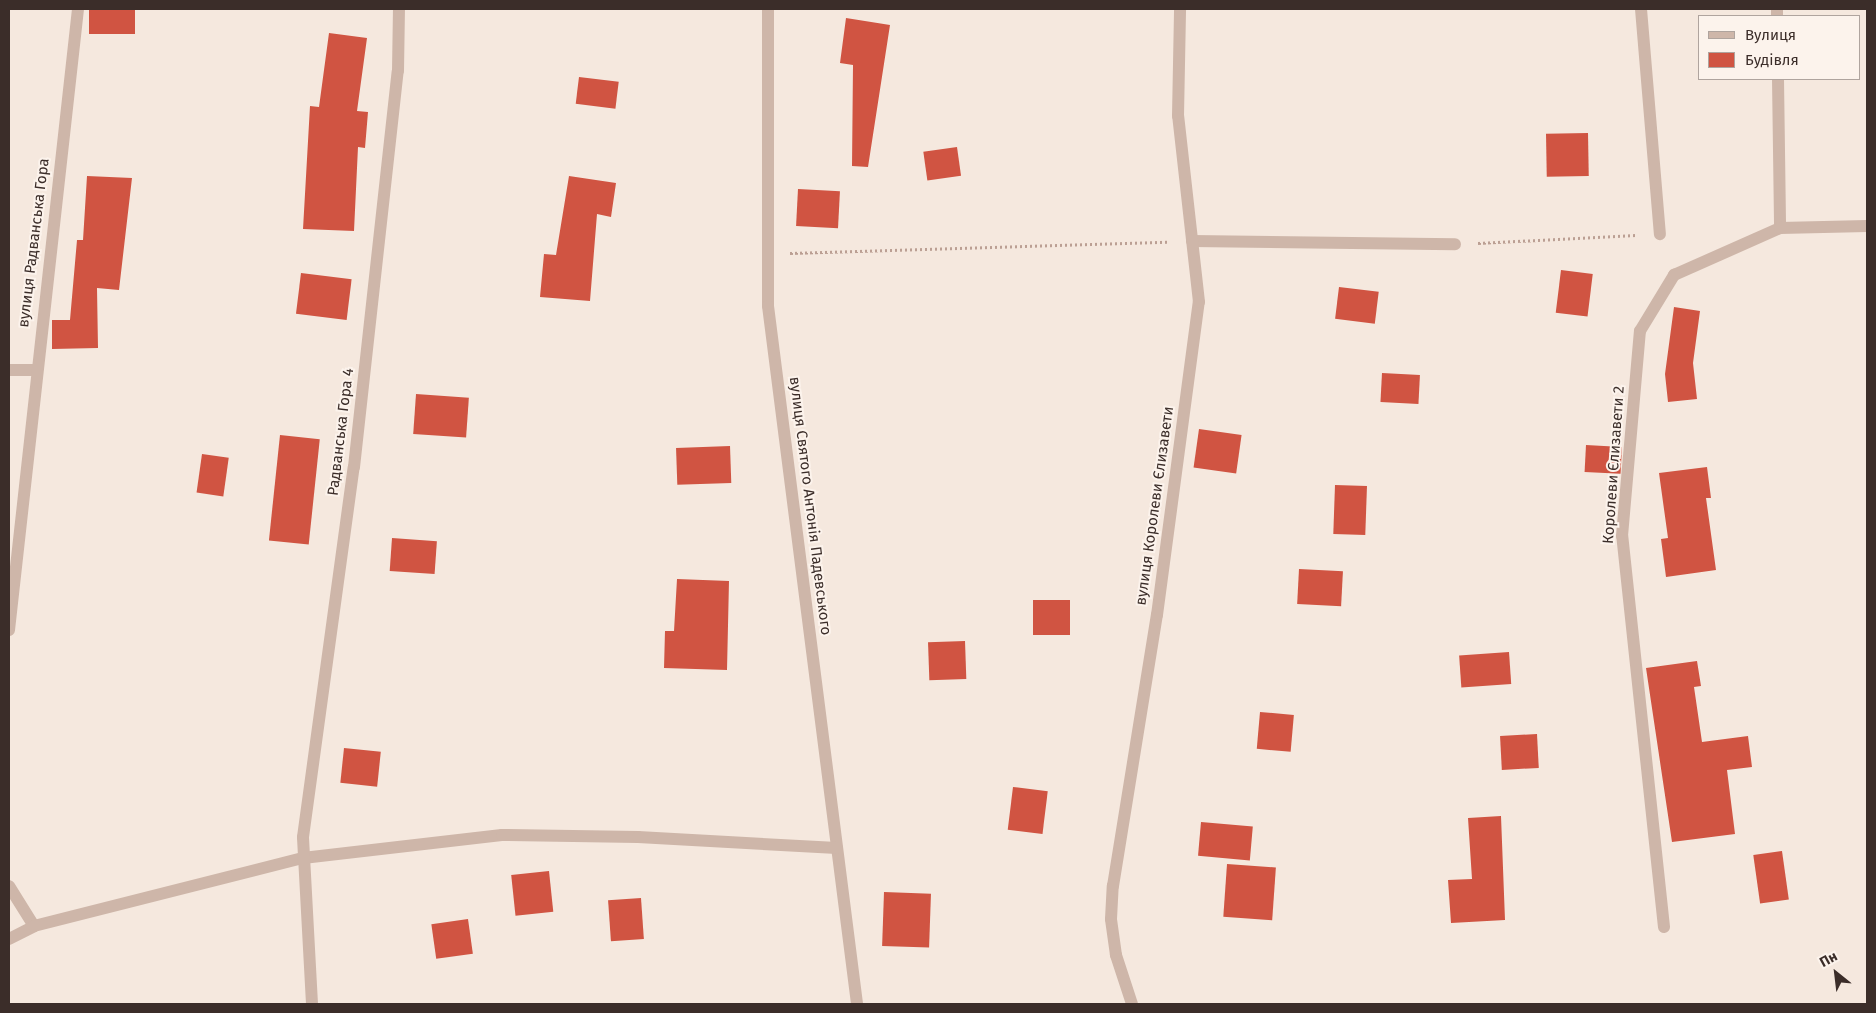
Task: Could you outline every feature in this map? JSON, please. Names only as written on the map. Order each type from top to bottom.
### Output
[{"type":"street","name":"вулиця Радванська Гора","points":[[9,630],[35,370],[78,9]]},
{"type":"street","name":"Радванська Гора 4","points":[[312,1004],[303,858],[354,467],[398,71],[399,9]]},
{"type":"street","name":"вулиця Святого Антонія Падевського","points":[[768,9],[768,306],[857,1004]]},
{"type":"street","name":"вулиця Королеви Єлизавети","points":[[1132,1004],[1116,955],[1113,886],[1156,615],[1199,302],[1178,116],[1180,9]]},
{"type":"street","points":[[1641,9],[1660,234]]},
{"type":"street","points":[[1778,80],[1780,228]]},
{"type":"street","name":"Королеви Єлизавети 2","points":[[1664,927],[1622,536],[1640,331],[1674,275],[1780,228],[1867,226]]},
{"type":"street","points":[[1192,241],[1455,244]]},
{"type":"street","points":[[9,370],[35,370]]},
{"type":"street","points":[[9,939],[34,926],[303,858],[502,835],[638,837],[837,848]]},
{"type":"street","points":[[9,886],[34,926]]},
{"type":"path","points":[[1455,244],[1660,234]]},
{"type":"path","points":[[767,254],[1192,241]]},
{"type":"building","points":[[89,9],[135,9],[135,34],[89,34]]},
{"type":"building","points":[[846,18],[890,25],[868,167],[852,166],[853,65],[840,63]]},
{"type":"building","points":[[329,33],[367,38],[357,111],[368,112],[365,148],[358,147],[354,231],[303,229],[310,106],[319,107]]},
{"type":"building","points":[[579,77],[619,82],[615,109],[576,104]]},
{"type":"building","points":[[1588,133],[1589,176],[1547,177],[1546,134]]},
{"type":"building","points":[[957,147],[961,176],[927,180],[923,152]]},
{"type":"building","points":[[87,176],[132,178],[119,290],[97,288],[98,348],[52,349],[52,320],[70,320],[77,240],[83,240]]},
{"type":"building","points":[[569,176],[616,183],[611,217],[597,214],[590,301],[540,297],[544,254],[556,255]]},
{"type":"building","points":[[798,189],[840,191],[838,228],[796,226]]},
{"type":"building","points":[[1561,270],[1593,274],[1588,317],[1556,313]]},
{"type":"building","points":[[301,273],[352,279],[347,320],[296,314]]},
{"type":"building","points":[[1339,287],[1379,292],[1375,324],[1335,319]]},
{"type":"building","points":[[1674,307],[1700,311],[1693,363],[1697,399],[1668,402],[1665,374]]},
{"type":"building","points":[[1382,373],[1420,375],[1418,404],[1380,402]]},
{"type":"building","points":[[416,394],[469,398],[466,438],[413,434]]},
{"type":"building","points":[[1199,429],[1242,435],[1236,474],[1194,468]]},
{"type":"building","points":[[280,435],[320,439],[309,545],[269,540]]},
{"type":"building","points":[[1586,445],[1622,447],[1621,474],[1585,472]]},
{"type":"building","points":[[730,446],[731,483],[677,485],[676,448]]},
{"type":"building","points":[[202,454],[229,458],[223,496],[197,493]]},
{"type":"building","points":[[1707,467],[1711,498],[1706,498],[1716,570],[1666,577],[1661,539],[1668,538],[1659,473]]},
{"type":"building","points":[[1335,485],[1367,486],[1365,535],[1333,534]]},
{"type":"building","points":[[392,538],[437,541],[435,574],[390,571]]},
{"type":"building","points":[[1299,569],[1343,571],[1341,606],[1297,604]]},
{"type":"building","points":[[677,579],[729,581],[727,670],[664,668],[665,631],[674,631]]},
{"type":"building","points":[[1033,600],[1070,600],[1070,635],[1033,635]]},
{"type":"building","points":[[965,641],[966,679],[929,680],[928,642]]},
{"type":"building","points":[[1509,652],[1511,684],[1461,687],[1459,655]]},
{"type":"building","points":[[1697,661],[1701,686],[1694,687],[1702,742],[1748,736],[1752,767],[1727,770],[1735,834],[1672,842],[1646,668]]},
{"type":"building","points":[[1260,712],[1294,715],[1291,752],[1257,749]]},
{"type":"building","points":[[1537,734],[1539,768],[1502,770],[1500,736]]},
{"type":"building","points":[[344,748],[381,752],[377,787],[340,783]]},
{"type":"building","points":[[1013,787],[1048,791],[1042,834],[1008,830]]},
{"type":"building","points":[[1501,816],[1505,920],[1451,923],[1448,880],[1472,879],[1468,818]]},
{"type":"building","points":[[1201,822],[1253,827],[1250,860],[1198,856]]},
{"type":"building","points":[[1782,851],[1789,900],[1760,904],[1753,855]]},
{"type":"building","points":[[1227,864],[1276,867],[1272,920],[1223,917]]},
{"type":"building","points":[[549,871],[553,912],[515,916],[511,875]]},
{"type":"building","points":[[884,892],[931,894],[929,948],[882,946]]},
{"type":"building","points":[[641,898],[644,939],[611,941],[608,900]]},
{"type":"building","points":[[468,919],[473,954],[436,959],[431,924]]}]
